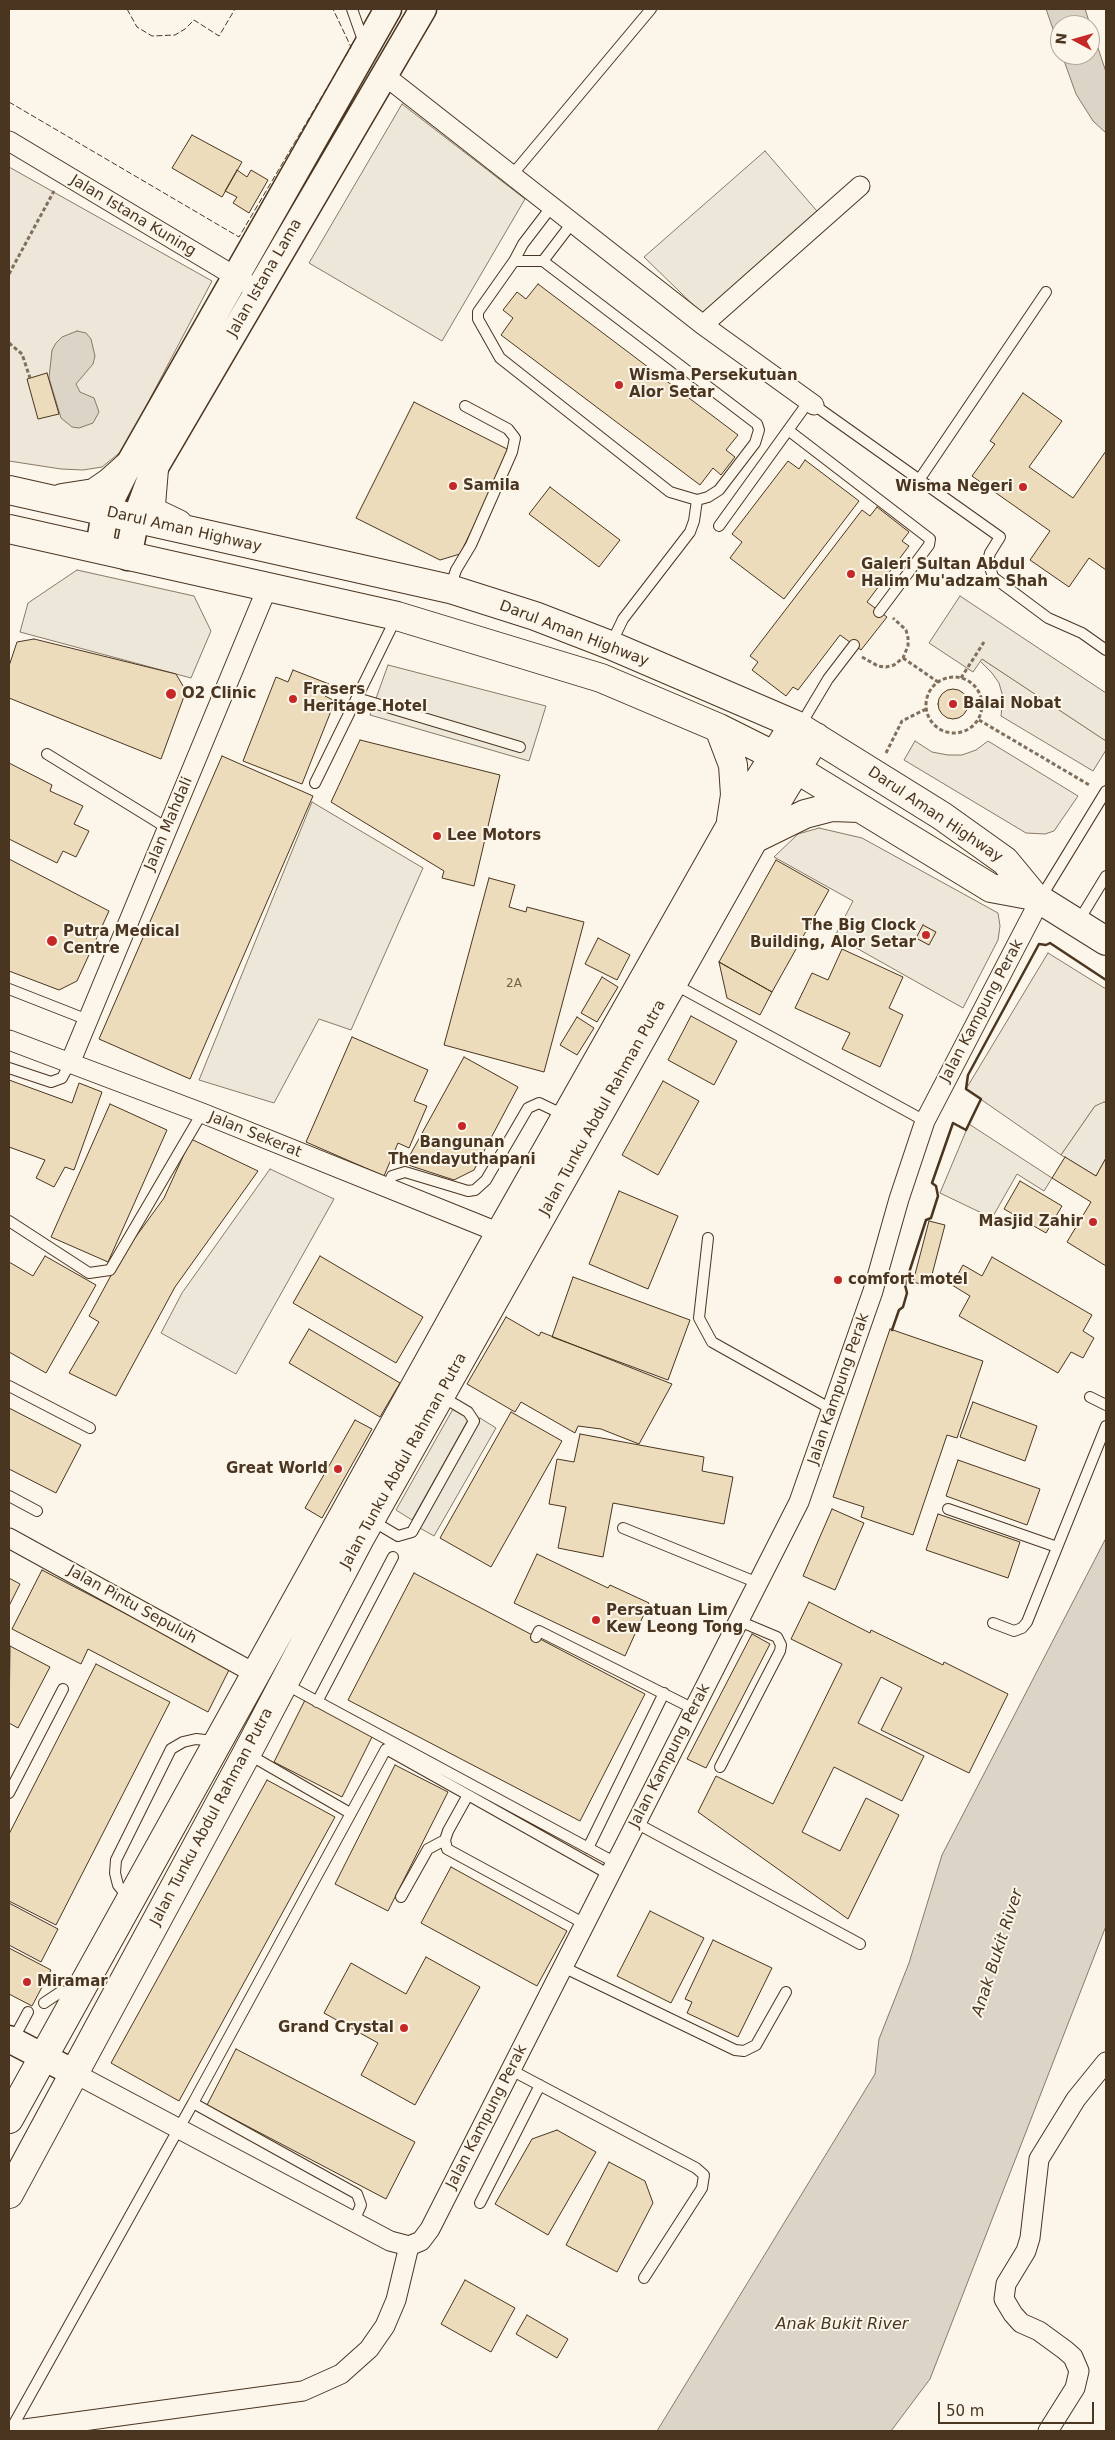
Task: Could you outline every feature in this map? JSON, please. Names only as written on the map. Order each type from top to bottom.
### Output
[{"type":"main road","points":[[48,499],[78,497],[94,493],[141,467],[155,513],[168,520],[221,538]]},
{"type":"main road","name":"Darul Aman Highway","points":[[9,490],[450,589],[535,616],[610,645],[803,729],[942,816],[997,855],[1005,861],[1037,898]]},
{"type":"main road","name":"Darul Aman Highway","points":[[9,529],[396,616],[601,678],[719,728],[786,762],[991,888],[1037,898]]},
{"type":"main road","points":[[719,728],[733,765],[735,794],[731,826]]},
{"type":"main road","name":"Jalan Tunku Abdul Rahman Putra","points":[[9,2194],[247,1753],[370,1520],[754,839],[786,762],[803,729]]},
{"type":"main road","name":"Jalan Tunku Abdul Rahman Putra","points":[[9,2119],[254,1673],[500,1232],[731,826],[786,762]]},
{"type":"main road","points":[[754,839],[805,814],[832,808],[859,808]]},
{"type":"main road","points":[[1037,898],[1106,941]]},
{"type":"street","name":"Jalan Istana Lama","points":[[128,557],[136,518],[141,467],[234,276],[388,9]]},
{"type":"street","name":"Jalan Istana Lama","points":[[99,548],[105,512],[141,467],[258,290],[423,9]]},
{"type":"street","points":[[366,48],[384,75],[702,325],[812,403]]},
{"type":"street","name":"Jalan Istana Kuning","points":[[9,141],[258,290]]},
{"type":"street","points":[[702,325],[860,186]]},
{"type":"street","name":"Jalan Mahdali","points":[[70,1063],[268,586]]},
{"type":"street","name":"Jalan Kampung Perak","points":[[409,2246],[421,2241],[430,2230],[799,1502],[872,1291],[925,1120],[1037,898]]},
{"type":"street","name":"Jalan Sekerat","points":[[9,1040],[202,1113],[500,1232]]},
{"type":"street","name":"Jalan Pintu Sepuluh","points":[[9,1538],[254,1673]]},
{"type":"street","points":[[10,2431],[303,2391],[341,2374],[369,2349],[385,2326],[396,2300],[409,2246],[390,2241],[11,2040]]},
{"type":"street","points":[[1048,2431],[1075,2388],[1079,2371],[1073,2358],[1065,2350],[1039,2331],[1021,2323],[1004,2299],[1006,2284],[1026,2251],[1030,2238],[1039,2159],[1076,2099],[1106,2062]]},
{"type":"lane","points":[[352,9],[366,48]]},
{"type":"lane","points":[[512,175],[651,9]]},
{"type":"lane","points":[[514,262],[543,261],[757,424],[759,430],[755,443],[719,490],[708,497],[697,500],[670,492],[496,353],[478,319],[478,312],[514,262],[523,244],[552,206]]},
{"type":"lane","points":[[543,261],[572,223]]},
{"type":"lane","points":[[919,480],[1046,292]]},
{"type":"lane","points":[[719,526],[788,430],[812,403],[1000,537],[990,553],[988,561],[992,577],[1048,618],[1082,633],[1106,650]]},
{"type":"lane","points":[[450,589],[456,570],[470,545],[512,452],[514,438],[508,429],[465,406]]},
{"type":"lane","points":[[788,430],[930,539],[929,545],[881,610]]},
{"type":"lane","points":[[610,645],[624,619],[690,532],[694,521],[697,500]]},
{"type":"lane","points":[[316,783],[396,616]]},
{"type":"lane","points":[[803,729],[822,689],[853,647]]},
{"type":"lane","points":[[357,698],[520,746]]},
{"type":"lane","points":[[46,754],[167,828]]},
{"type":"lane","points":[[1037,898],[1106,793]]},
{"type":"lane","points":[[1077,924],[1106,876]]},
{"type":"lane","points":[[673,984],[925,1120]]},
{"type":"lane","points":[[9,989],[88,1020]]},
{"type":"lane","points":[[9,1068],[51,1082],[62,1078],[70,1063]]},
{"type":"lane","points":[[387,1188],[392,1176],[405,1172],[468,1191],[475,1190],[486,1180],[528,1108],[540,1103],[566,1116]]},
{"type":"lane","points":[[9,1221],[89,1273],[110,1270],[202,1113]]},
{"type":"lane","points":[[708,1238],[699,1318],[712,1342],[832,1410]]},
{"type":"lane","points":[[9,1386],[90,1428]]},
{"type":"lane","points":[[370,1520],[398,1536],[406,1535],[412,1532],[426,1508],[474,1421],[468,1412],[440,1396]]},
{"type":"lane","points":[[1090,1397],[1106,1406]]},
{"type":"lane","points":[[993,1623],[1008,1630],[1022,1628],[1027,1622],[1106,1426]]},
{"type":"lane","points":[[9,1496],[37,1511]]},
{"type":"lane","points":[[948,1508],[1057,1547]]},
{"type":"lane","points":[[623,1528],[758,1583]]},
{"type":"lane","points":[[317,1702],[393,1557]]},
{"type":"lane","points":[[720,1767],[781,1645],[777,1637],[739,1621]]},
{"type":"lane","points":[[538,1634],[694,1709]]},
{"type":"lane","points":[[284,1683],[588,1848],[613,1869]]},
{"type":"lane","points":[[9,1793],[63,1689]]},
{"type":"lane","points":[[588,1848],[664,1693]]},
{"type":"lane","points":[[132,1896],[118,1885],[115,1873],[116,1860],[171,1749],[183,1742],[196,1740],[205,1740],[215,1746]]},
{"type":"lane","points":[[10,2431],[179,2129],[386,1749],[468,1795],[613,1869]]},
{"type":"lane","points":[[247,1753],[350,1814]]},
{"type":"lane","points":[[401,1897],[428,1849],[445,1840],[468,1795]]},
{"type":"lane","points":[[636,1823],[860,1944]]},
{"type":"lane","points":[[445,1840],[448,1849],[585,1924]]},
{"type":"lane","points":[[563,1967],[735,2050],[744,2051],[756,2045],[786,1992]]},
{"type":"lane","points":[[44,2003],[62,1991],[77,1997]]},
{"type":"lane","points":[[11,2040],[28,2012]]},
{"type":"lane","points":[[511,2070],[696,2168],[704,2175],[702,2188],[644,2278]]},
{"type":"lane","points":[[480,2203],[540,2086]]},
{"type":"lane","points":[[193,2103],[357,2194],[361,2205],[354,2222]]},
{"type":"path","points":[[9,274],[63,174]]},
{"type":"path","points":[[9,343],[22,354],[30,378]]},
{"type":"path","points":[[853,647],[878,666],[894,665],[903,658],[908,646],[906,630],[881,610]]},
{"type":"path","points":[[961,678],[984,642]]},
{"type":"path","points":[[903,658],[938,682]]},
{"type":"path","points":[[945,678],[961,678],[970,681],[981,694],[982,712],[979,720],[966,731],[949,733],[934,724],[926,709],[929,694],[938,682],[945,678]]},
{"type":"path","points":[[886,753],[902,721],[926,709]]},
{"type":"path","points":[[979,720],[1106,793]]},
{"type":"shaded area","points":[[402,104],[525,199],[442,341],[309,263]]},
{"type":"shaded area","points":[[765,151],[829,225],[715,326],[644,257]]},
{"type":"shaded area","points":[[9,167],[212,281],[123,450],[102,467],[83,470],[61,469],[9,461]]},
{"type":"shaded area","points":[[77,570],[194,596],[211,631],[191,678],[20,632],[28,603]]},
{"type":"shaded area","points":[[960,596],[1106,693],[1106,741],[982,659],[973,672],[929,643]]},
{"type":"shaded area","points":[[982,659],[1106,741],[1106,750],[1093,771],[1001,716],[1003,697],[999,683],[980,661]]},
{"type":"shaded area","points":[[388,665],[546,706],[529,761],[370,715]]},
{"type":"shaded area","points":[[915,741],[932,752],[962,755],[976,750],[988,741],[1078,796],[1054,831],[1045,834],[1026,833],[904,760]]},
{"type":"shaded area","points":[[312,802],[423,868],[351,1030],[319,1019],[274,1103],[199,1080]]},
{"type":"shaded area","points":[[819,828],[862,838],[998,913],[1000,926],[998,940],[963,1008],[835,936],[853,901],[774,857],[798,834]]},
{"type":"shaded area","points":[[1048,953],[1106,989],[1106,1103],[1095,1106],[1061,1155],[966,1089]]},
{"type":"shaded area","points":[[1106,1103],[1106,1158],[1096,1176],[1061,1155],[1095,1106]]},
{"type":"shaded area","points":[[969,1124],[1052,1178],[1044,1191],[1017,1174],[992,1218],[940,1193]]},
{"type":"shaded area","points":[[270,1169],[334,1199],[236,1374],[161,1333],[182,1293]]},
{"type":"shaded area","points":[[453,1409],[469,1418],[412,1520],[396,1510]]},
{"type":"shaded area","points":[[480,1418],[496,1428],[434,1536],[418,1527]]},
{"type":"water","points":[[1046,9],[1085,9],[1087,15],[1050,15],[1050,20]]},
{"type":"water","points":[[1100,54],[1106,72],[1106,133],[1093,121],[1076,94],[1066,65],[1100,65]]},
{"type":"water","points":[[77,331],[86,333],[91,339],[95,356],[93,364],[76,384],[80,392],[94,398],[99,412],[93,423],[79,428],[72,427],[61,418],[49,378],[52,350],[56,343],[62,337]]},
{"type":"water","name":"Anak Bukit River","points":[[1106,1538],[1106,1926],[930,2379],[891,2431],[657,2431],[875,2074],[879,2039],[909,1963],[942,1855]]},
{"type":"building","points":[[192,135],[242,162],[222,197],[172,168]]},
{"type":"building","points":[[237,170],[247,177],[251,170],[268,180],[249,213],[233,203],[237,197],[225,191]]},
{"type":"building","name":"Wisma Persekutuan Alor Setar","points":[[538,284],[738,435],[726,450],[735,457],[721,475],[713,468],[700,485],[501,335],[513,318],[503,310],[517,292],[526,299]]},
{"type":"building","points":[[47,373],[59,414],[38,419],[27,379]]},
{"type":"building","name":"Wisma Negeri","points":[[1023,393],[1062,421],[1029,467],[1073,498],[1106,451],[1106,570],[1089,558],[1069,587],[1030,560],[1050,531],[972,476],[995,444],[990,441]]},
{"type":"building","points":[[414,402],[511,451],[460,554],[440,560],[356,518]]},
{"type":"building","points":[[805,460],[859,501],[784,599],[730,558],[742,542],[732,534],[788,461],[799,469]]},
{"type":"building","points":[[550,487],[620,540],[599,567],[529,514]]},
{"type":"building","name":"Galeri Sultan Abdul Halim Mu'adzam Shah","points":[[877,507],[909,532],[902,541],[909,546],[867,602],[887,617],[861,650],[840,635],[798,690],[793,687],[786,696],[752,670],[758,662],[750,656],[862,510],[870,516]]},
{"type":"building","points":[[34,639],[176,674],[186,691],[161,759],[9,698],[9,666],[17,642]]},
{"type":"building","points":[[293,670],[329,684],[325,696],[335,701],[302,784],[243,761],[276,677],[288,682]]},
{"type":"building","name":"Balai Nobat","points":[[953,689],[959,690],[967,698],[967,710],[959,718],[953,719],[947,718],[939,710],[938,704],[939,698],[947,690]]},
{"type":"building","name":"Lee Motors","points":[[360,740],[500,775],[474,886],[442,878],[444,871],[331,802]]},
{"type":"building","points":[[222,756],[313,796],[190,1079],[99,1039]]},
{"type":"building","points":[[9,763],[52,785],[50,791],[83,806],[74,824],[89,831],[76,857],[63,851],[57,863],[9,839]]},
{"type":"building","name":"Putra Medical Centre","points":[[9,859],[109,911],[77,981],[59,990],[9,971]]},
{"type":"building","points":[[776,860],[829,890],[772,992],[719,962]]},
{"type":"building","points":[[489,878],[515,885],[509,907],[526,912],[527,907],[584,922],[544,1072],[444,1045]]},
{"type":"building","name":"The Big Clock Building, Alor Setar","points":[[923,925],[936,932],[929,945],[916,938]]},
{"type":"building","points":[[598,938],[630,955],[617,980],[585,964]]},
{"type":"building","points":[[842,949],[903,977],[889,1008],[903,1015],[880,1067],[842,1049],[850,1033],[795,1008],[812,973],[828,980]]},
{"type":"building","points":[[719,962],[772,992],[760,1015],[727,998]]},
{"type":"building","points":[[602,977],[618,987],[597,1022],[581,1013]]},
{"type":"building","points":[[691,1016],[737,1041],[714,1085],[668,1060]]},
{"type":"building","points":[[577,1017],[594,1028],[577,1055],[560,1045]]},
{"type":"building","points":[[352,1037],[428,1070],[414,1101],[427,1106],[409,1148],[398,1143],[384,1176],[306,1142]]},
{"type":"building","name":"Bangunan Thendayuthapani","points":[[464,1057],[518,1087],[474,1170],[454,1180],[405,1164]]},
{"type":"building","points":[[9,1080],[72,1103],[79,1083],[102,1092],[74,1170],[65,1167],[54,1187],[36,1178],[45,1160],[9,1147]]},
{"type":"building","points":[[663,1081],[699,1101],[658,1175],[622,1155]]},
{"type":"building","points":[[110,1104],[167,1130],[108,1262],[51,1237]]},
{"type":"building","points":[[191,1139],[258,1171],[175,1287],[116,1396],[69,1373],[99,1322],[89,1316],[121,1257],[164,1198]]},
{"type":"building","name":"Masjid Zahir","points":[[1065,1157],[1096,1176],[1106,1158],[1106,1266],[1067,1242],[1091,1202],[1052,1178]]},
{"type":"building","points":[[1020,1181],[1062,1206],[1046,1233],[1004,1209]]},
{"type":"building","points":[[619,1191],[678,1216],[648,1289],[589,1264]]},
{"type":"building","points":[[929,1221],[945,1225],[929,1286],[913,1282]]},
{"type":"building","points":[[45,1256],[96,1285],[46,1373],[9,1352],[9,1262],[33,1276]]},
{"type":"building","points":[[320,1256],[423,1317],[396,1363],[293,1303]]},
{"type":"building","points":[[992,1257],[1092,1315],[1083,1331],[1094,1338],[1083,1358],[1071,1352],[1058,1373],[959,1316],[970,1296],[952,1285],[963,1265],[982,1276]]},
{"type":"building","points":[[573,1277],[690,1320],[668,1380],[552,1337]]},
{"type":"building","points":[[506,1317],[539,1336],[541,1332],[672,1384],[639,1444],[601,1429],[578,1426],[575,1433],[521,1402],[515,1412],[467,1384]]},
{"type":"building","points":[[309,1329],[400,1383],[380,1417],[289,1363]]},
{"type":"building","points":[[890,1329],[983,1361],[957,1438],[947,1435],[913,1535],[861,1517],[864,1507],[833,1497]]},
{"type":"building","points":[[973,1402],[1037,1426],[1025,1461],[960,1437]]},
{"type":"building","points":[[9,1408],[81,1445],[56,1493],[9,1469]]},
{"type":"building","points":[[511,1412],[562,1441],[491,1567],[440,1538]]},
{"type":"building","name":"Great World","points":[[355,1420],[372,1429],[322,1518],[305,1508]]},
{"type":"building","points":[[580,1434],[704,1457],[702,1471],[733,1477],[724,1524],[613,1503],[603,1557],[558,1548],[566,1507],[549,1504],[557,1459],[574,1462]]},
{"type":"building","points":[[958,1460],[1040,1489],[1027,1525],[946,1496]]},
{"type":"building","points":[[832,1509],[864,1523],[835,1590],[803,1576]]},
{"type":"building","points":[[938,1514],[1020,1542],[1008,1578],[926,1550]]},
{"type":"building","name":"Persatuan Lim Kew Leong Tong","points":[[537,1554],[608,1588],[610,1585],[649,1603],[625,1656],[514,1603]]},
{"type":"building","points":[[42,1570],[230,1668],[208,1712],[88,1649],[81,1664],[12,1629]]},
{"type":"building","points":[[414,1573],[645,1694],[580,1821],[348,1700]]},
{"type":"building","points":[[9,1578],[20,1584],[9,1606]]},
{"type":"building","points":[[809,1602],[870,1633],[871,1630],[943,1665],[944,1662],[1008,1694],[969,1773],[881,1730],[902,1688],[881,1677],[858,1723],[924,1756],[902,1801],[834,1767],[802,1832],[840,1851],[866,1798],[899,1815],[848,1919],[698,1812],[716,1776],[773,1804],[842,1664],[791,1639]]},
{"type":"building","points":[[752,1634],[770,1644],[706,1768],[687,1759]]},
{"type":"building","points":[[10,1646],[50,1667],[18,1728],[9,1723]]},
{"type":"building","points":[[96,1664],[170,1702],[56,1925],[9,1901],[9,1834]]},
{"type":"building","points":[[305,1700],[373,1735],[342,1797],[274,1762]]},
{"type":"building","points":[[395,1765],[448,1792],[388,1911],[335,1884]]},
{"type":"building","points":[[267,1780],[335,1817],[179,2101],[111,2063]]},
{"type":"building","points":[[451,1867],[567,1931],[537,1986],[421,1923]]},
{"type":"building","points":[[9,1903],[58,1929],[41,1962],[9,1945]]},
{"type":"building","points":[[650,1911],[704,1938],[671,2003],[617,1976]]},
{"type":"building","points":[[713,1940],[772,1968],[738,2037],[687,2013],[692,2002],[685,1999]]},
{"type":"building","name":"Miramar","points":[[9,1948],[51,1970],[32,2006],[9,1994]]},
{"type":"building","name":"Grand Crystal","points":[[426,1957],[480,1987],[415,2105],[361,2075],[378,2043],[324,2013],[351,1963],[406,1994]]},
{"type":"building","points":[[236,2049],[415,2142],[386,2199],[207,2105]]},
{"type":"building","points":[[557,2130],[596,2152],[548,2235],[495,2204],[532,2139]]},
{"type":"building","points":[[609,2162],[645,2181],[653,2203],[617,2272],[566,2245]]},
{"type":"building","points":[[465,2280],[515,2308],[491,2352],[441,2324]]},
{"type":"building","points":[[527,2315],[568,2339],[557,2358],[516,2334]]},
{"type":"fence","points":[[127,9],[137,27],[152,36],[175,35],[194,20],[219,36],[235,9]]},
{"type":"fence","points":[[9,102],[239,237],[351,47],[333,9]]},
{"type":"wall","points":[[892,1330],[899,1310],[903,1307],[907,1293],[905,1285],[926,1220],[931,1218],[938,1196],[936,1186],[932,1183],[953,1123],[966,1130],[981,1099],[966,1089],[968,1075],[1039,944],[1046,945],[1050,943],[1106,980]]},
{"type":"place","name":"Wisma Persekutuan Alor Setar","points":[[619,385]]},
{"type":"place","name":"Samila","points":[[453,486]]},
{"type":"place","name":"Wisma Negeri","points":[[1023,487]]},
{"type":"place","name":"Galeri Sultan Abdul Halim Mu'adzam Shah","points":[[851,574]]},
{"type":"place","name":"O2 Clinic","points":[[171,694]]},
{"type":"place","name":"Frasers Heritage Hotel","points":[[293,699]]},
{"type":"place","name":"Balai Nobat","points":[[953,704]]},
{"type":"place","name":"Lee Motors","points":[[437,836]]},
{"type":"place","name":"The Big Clock Building, Alor Setar","points":[[926,935]]},
{"type":"place","name":"Putra Medical Centre","points":[[52,941]]},
{"type":"place","name":"Bangunan Thendayuthapani","points":[[462,1126]]},
{"type":"place","name":"Masjid Zahir","points":[[1093,1222]]},
{"type":"place","name":"comfort motel","points":[[838,1280]]},
{"type":"place","name":"Great World","points":[[338,1469]]},
{"type":"place","name":"Persatuan Lim Kew Leong Tong","points":[[596,1620]]},
{"type":"place","name":"Miramar","points":[[27,1982]]},
{"type":"place","name":"Grand Crystal","points":[[404,2028]]}]
